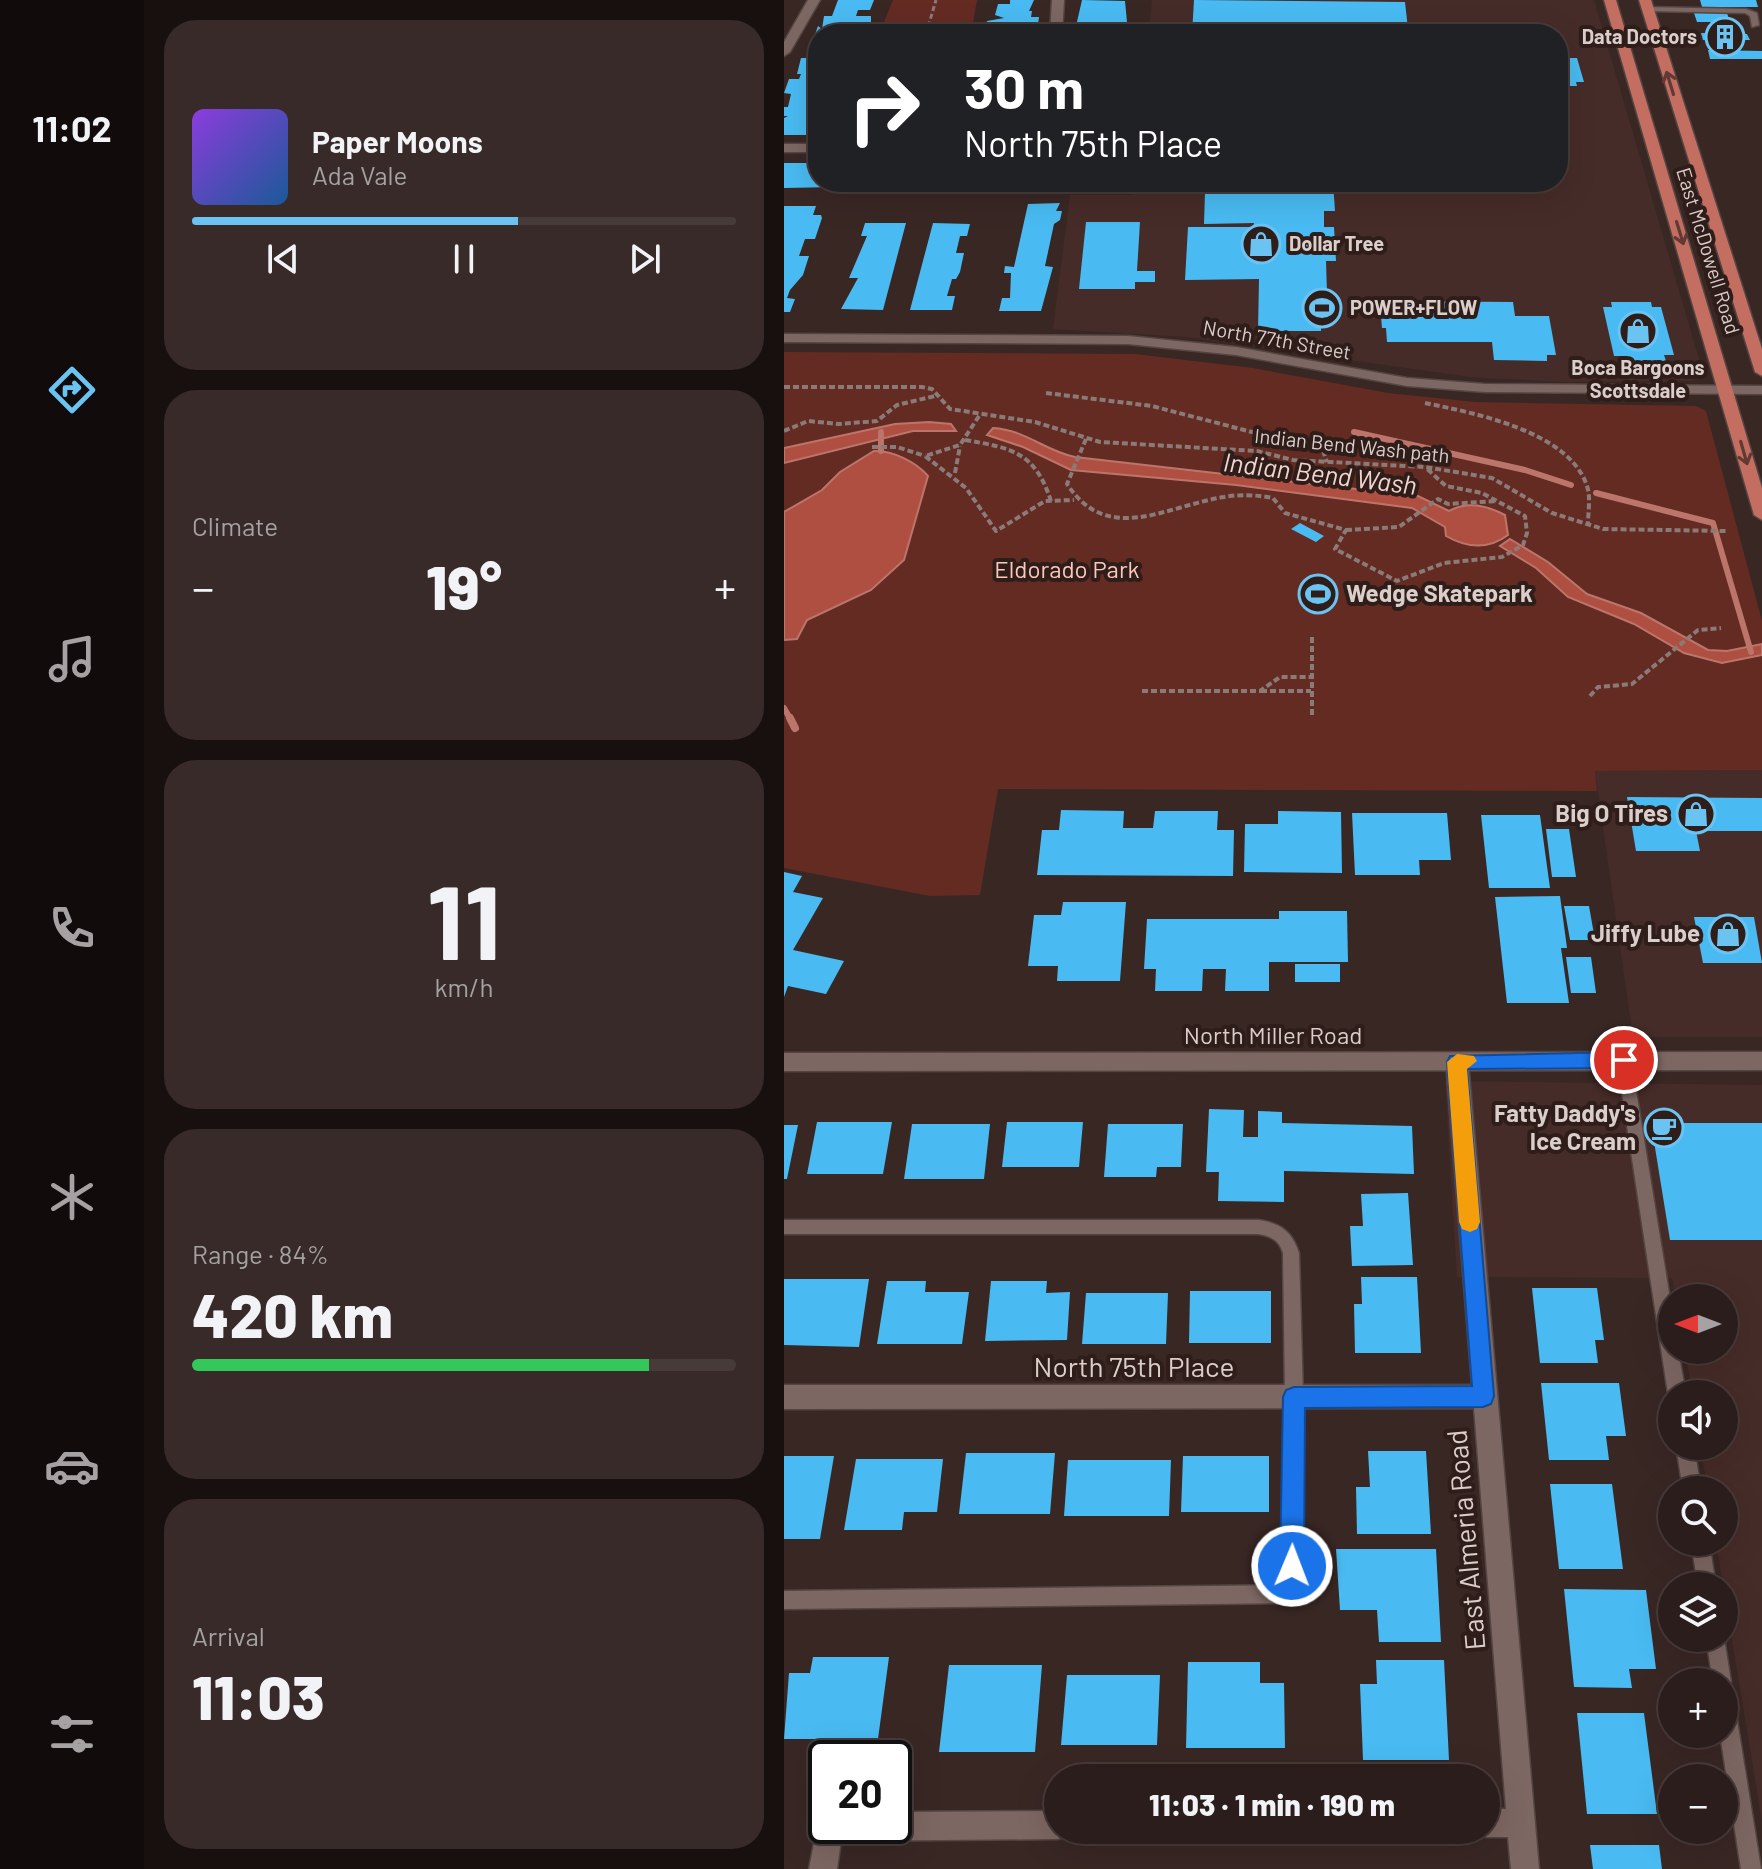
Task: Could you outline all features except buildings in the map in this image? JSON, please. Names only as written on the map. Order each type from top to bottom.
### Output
[{"type":"main road","name":"East McDowell Road","points":[[1610,0],[1762,515]]},
{"type":"main road","name":"East McDowell Road","points":[[1646,4],[1762,372]]},
{"type":"street","points":[[784,52],[814,0]]},
{"type":"street","points":[[1057,24],[1058,0]]},
{"type":"street","points":[[784,148],[808,148]]},
{"type":"street","name":"North 77th Street","points":[[784,338],[1128,340],[1236,351],[1407,382],[1524,390],[1762,390]]},
{"type":"street","name":"North Miller Road","points":[[784,1062],[1762,1061]]},
{"type":"street","name":"East Almeria Road","points":[[1457,1062],[1525,1869]]},
{"type":"street","name":"North 75th Place","points":[[784,1397],[1483,1396]]},
{"type":"street","points":[[1500,1823],[1521,1823]]},
{"type":"street","points":[[912,1826],[1044,1825]]},
{"type":"street","points":[[823,1869],[827,1844]]},
{"type":"lane","points":[[1646,4],[1746,11],[1754,15],[1755,25]]},
{"type":"lane","points":[[1624,1060],[1675,1380]]},
{"type":"lane","points":[[784,1227],[1258,1227],[1275,1230],[1286,1239],[1291,1253],[1294,1397],[1292,1594],[784,1600]]},
{"type":"lane","points":[[1732,1748],[1751,1869]]},
{"type":"path","points":[[929,24],[936,0]]},
{"type":"path","name":"Indian Bend Wash path","points":[[784,387],[922,387],[932,389],[935,396],[950,409],[978,417],[1035,422],[1086,439],[1257,451],[1293,460],[1425,467],[1492,478],[1552,513],[1603,529],[1725,531]]},
{"type":"path","points":[[1046,393],[1124,399],[1284,437],[1325,451]]},
{"type":"path","points":[[784,431],[808,421],[839,424],[877,421],[897,405],[935,396]]},
{"type":"path","points":[[1418,401],[1518,426],[1562,454],[1582,474],[1588,487],[1588,524]]},
{"type":"path","points":[[925,456],[960,445],[978,417]]},
{"type":"path","points":[[1086,439],[1067,484],[1074,500],[1095,514],[1131,518],[1158,516],[1218,498],[1262,496],[1273,498],[1285,513],[1346,530],[1399,527],[1438,499],[1448,504],[1498,501]]},
{"type":"path","points":[[965,440],[1015,451],[1033,463],[1044,476],[1051,501]]},
{"type":"path","points":[[1320,442],[1327,462]]},
{"type":"path","points":[[955,473],[960,445]]},
{"type":"path","points":[[872,447],[897,447],[925,456],[955,473],[985,508],[996,531],[1016,516],[1051,501],[1074,500]]},
{"type":"path","points":[[1346,530],[1335,549],[1397,581],[1445,563],[1486,561],[1509,555],[1526,542],[1529,529],[1525,516],[1482,493],[1446,486],[1425,467]]},
{"type":"path","points":[[1590,696],[1598,687],[1632,684],[1689,641],[1698,630],[1721,628]]},
{"type":"path","points":[[1312,637],[1312,718]]},
{"type":"path","points":[[1260,691],[1280,677],[1312,677]]},
{"type":"path","points":[[1142,691],[1312,691]]},
{"type":"shaded area","points":[[1152,0],[1594,0],[1699,359],[1698,377],[1691,381],[1562,382],[1470,377],[1187,337],[1053,329],[1070,195],[1133,195],[1133,192],[1568,192],[1568,24],[1150,24]]},
{"type":"shaded area","points":[[895,424],[951,424],[956,431],[913,431],[784,463],[784,448]]},
{"type":"shaded area","points":[[993,428],[1016,433],[1075,457],[1418,496],[1449,511],[1470,505],[1485,507],[1505,515],[1508,535],[1493,543],[1470,545],[1446,536],[1445,527],[1412,508],[1236,485],[1071,470],[1023,447],[987,435]]},
{"type":"shaded area","points":[[874,451],[903,458],[928,476],[904,560],[871,590],[807,620],[797,639],[784,640],[784,512],[822,490],[840,472]]},
{"type":"shaded area","points":[[1510,539],[1548,562],[1587,594],[1641,613],[1708,650],[1727,651],[1762,644],[1762,655],[1722,663],[1684,653],[1634,624],[1568,597],[1536,568],[1500,546]]},
{"type":"shaded area","points":[[1762,770],[1762,1037],[1633,1037],[1595,771]]},
{"type":"shaded area","points":[[1445,1081],[1762,1085],[1762,1822],[1734,1652],[1738,1652],[1738,1572],[1721,1572],[1718,1556],[1738,1556],[1738,1476],[1705,1476],[1703,1460],[1738,1460],[1738,1380],[1690,1380],[1687,1364],[1738,1364],[1738,1284],[1673,1284],[1672,1278],[1457,1277]]},
{"type":"green space","points":[[893,0],[977,0],[973,24],[883,24]]},
{"type":"green space","name":"Eldorado Park","points":[[784,352],[1135,354],[1253,368],[1388,393],[1475,402],[1696,406],[1706,411],[1762,621],[1762,770],[1595,771],[1597,791],[998,789],[980,895],[930,896],[784,868]]},
{"type":"waterway","points":[[881,432],[881,451]]},
{"type":"waterway","points":[[1354,432],[1525,470],[1571,485]]},
{"type":"waterway","points":[[1596,493],[1713,523],[1751,652]]},
{"type":"waterway","points":[[784,708],[791,720]]},
{"type":"waterway","points":[[791,720],[795,728]]},
{"type":"slow traffic","points":[[1468,1061],[1457,1062],[1470,1222]]},
{"type":"place","name":"Data Doctors","points":[[1725,37]]},
{"type":"place","name":"Dollar Tree","points":[[1261,244]]},
{"type":"place","name":"POWER+FLOW","points":[[1322,308]]},
{"type":"place","name":"Boca Bargoons Scottsdale","points":[[1638,331]]},
{"type":"place","name":"Wedge Skatepark","points":[[1318,594]]},
{"type":"place","name":"Big O Tires","points":[[1696,814]]},
{"type":"place","name":"Jiffy Lube","points":[[1728,934]]},
{"type":"place","name":"Fatty Daddy's Ice Cream","points":[[1664,1128]]},
{"type":"route","points":[[1292,1566],[1294,1397],[1483,1396],[1457,1062],[1624,1060]]},
{"type":"water label","name":"Indian Bend Wash","points":[[1320,474]]}]
